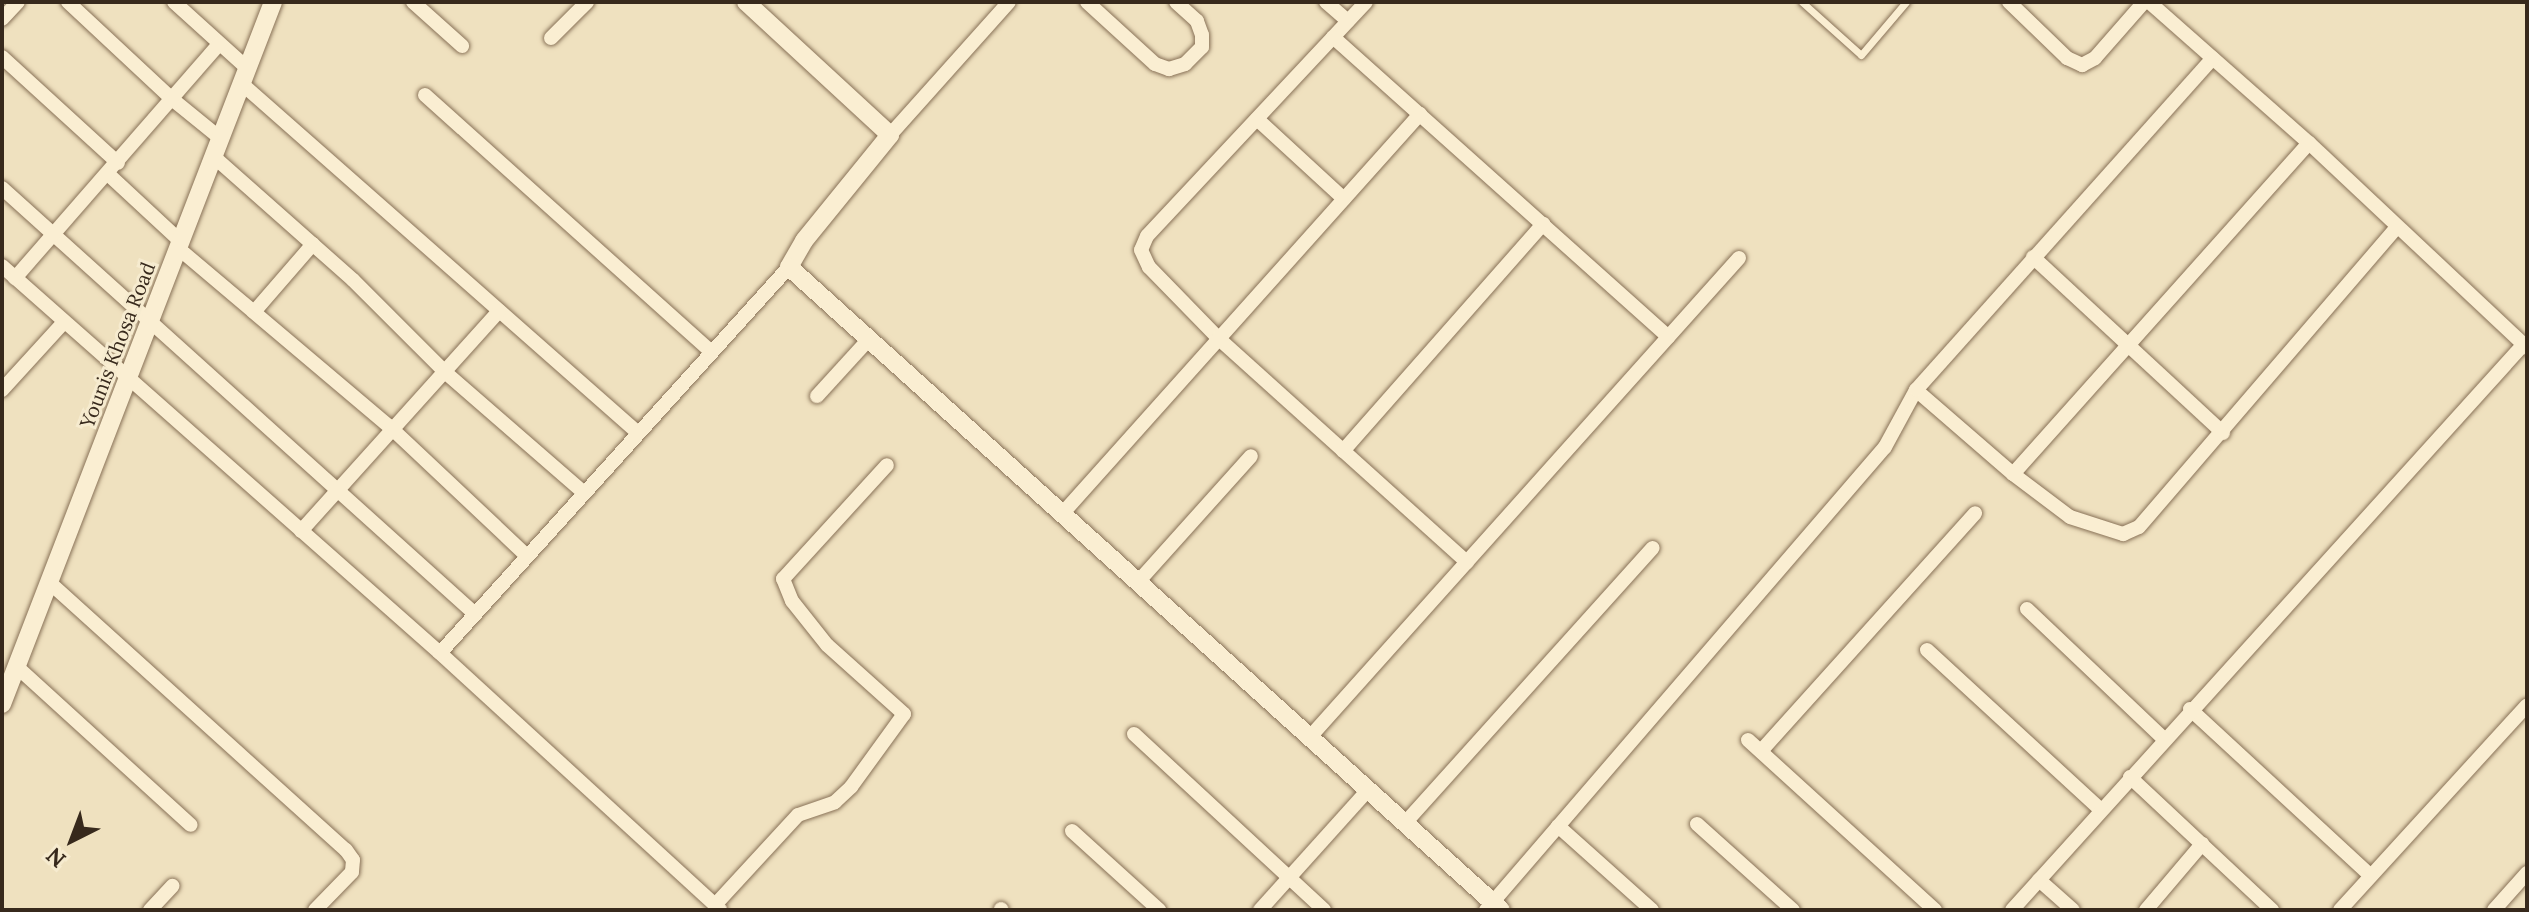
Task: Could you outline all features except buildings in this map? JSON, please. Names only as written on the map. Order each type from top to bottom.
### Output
[{"type":"street","points":[[2,19],[18,2]]},
{"type":"street","points":[[68,2],[172,99],[220,138]]},
{"type":"street","points":[[174,2],[219,44],[244,76],[499,311],[638,433]]},
{"type":"street","name":"Younis Khosa Road","points":[[2,704],[273,2]]},
{"type":"street","points":[[413,2],[462,46]]},
{"type":"street","points":[[551,38],[587,2]]},
{"type":"street","points":[[746,2],[890,135]]},
{"type":"street","points":[[440,653],[789,267],[804,241],[890,135],[1009,2]]},
{"type":"street","points":[[1087,2],[1155,64],[1169,69],[1185,64],[1202,47],[1197,21],[1176,2]]},
{"type":"street","points":[[1326,2],[1348,21]]},
{"type":"street","points":[[1366,2],[1147,236],[1141,250],[1149,267],[1218,338],[1467,562]]},
{"type":"street","points":[[2009,2],[2067,58],[2082,65],[2095,58],[2146,2],[2309,143],[2525,346],[2190,709],[2012,910]]},
{"type":"street","points":[[1333,37],[1668,337]]},
{"type":"street","points":[[15,278],[219,44]]},
{"type":"street","points":[[2,57],[113,169],[179,244],[393,430],[527,556]]},
{"type":"street","points":[[789,267],[1405,823],[1493,908],[1558,826],[1885,447],[1916,390],[2213,58]]},
{"type":"street","points":[[425,95],[711,352]]},
{"type":"street","points":[[1062,514],[1420,114]]},
{"type":"street","points":[[1257,119],[1344,199]]},
{"type":"street","points":[[2013,474],[2309,143]]},
{"type":"street","points":[[213,156],[313,244],[430,354],[445,372],[584,493]]},
{"type":"street","points":[[2,188],[475,614]]},
{"type":"street","points":[[1343,451],[1543,224]]},
{"type":"street","points":[[1916,390],[2013,474],[2070,517],[2123,534],[2139,527],[2223,433],[2397,227]]},
{"type":"street","points":[[254,312],[313,244]]},
{"type":"street","points":[[2033,257],[2223,433]]},
{"type":"street","points":[[1310,737],[1739,258]]},
{"type":"street","points":[[2,266],[440,653],[718,908],[798,815],[835,802],[851,787],[904,714],[827,645],[792,601],[783,579],[887,465]]},
{"type":"street","points":[[301,531],[499,311]]},
{"type":"street","points":[[2,390],[64,322]]},
{"type":"street","points":[[817,396],[869,339]]},
{"type":"street","points":[[1138,582],[1251,456]]},
{"type":"street","points":[[1761,751],[1975,513]]},
{"type":"street","points":[[1405,823],[1653,548]]},
{"type":"street","points":[[49,582],[346,850],[353,860],[352,872],[315,910]]},
{"type":"street","points":[[2027,609],[2164,739]]},
{"type":"street","points":[[1927,650],[2101,810]]},
{"type":"street","points":[[16,666],[191,825]]},
{"type":"street","points":[[2340,910],[2527,705]]},
{"type":"street","points":[[2190,709],[2371,876]]},
{"type":"street","points":[[1134,734],[1324,910]]},
{"type":"street","points":[[1748,740],[1935,910]]},
{"type":"street","points":[[2130,777],[2272,910]]},
{"type":"street","points":[[1260,910],[1368,790]]},
{"type":"street","points":[[1697,824],[1793,910]]},
{"type":"street","points":[[1558,826],[1652,910]]},
{"type":"street","points":[[1072,831],[1159,910]]},
{"type":"street","points":[[2146,910],[2202,844]]},
{"type":"street","points":[[2494,910],[2527,873]]},
{"type":"street","points":[[2039,880],[2073,910]]},
{"type":"street","points":[[150,910],[172,886]]},
{"type":"lane","points":[[1802,2],[1861,55],[1906,2]]}]
